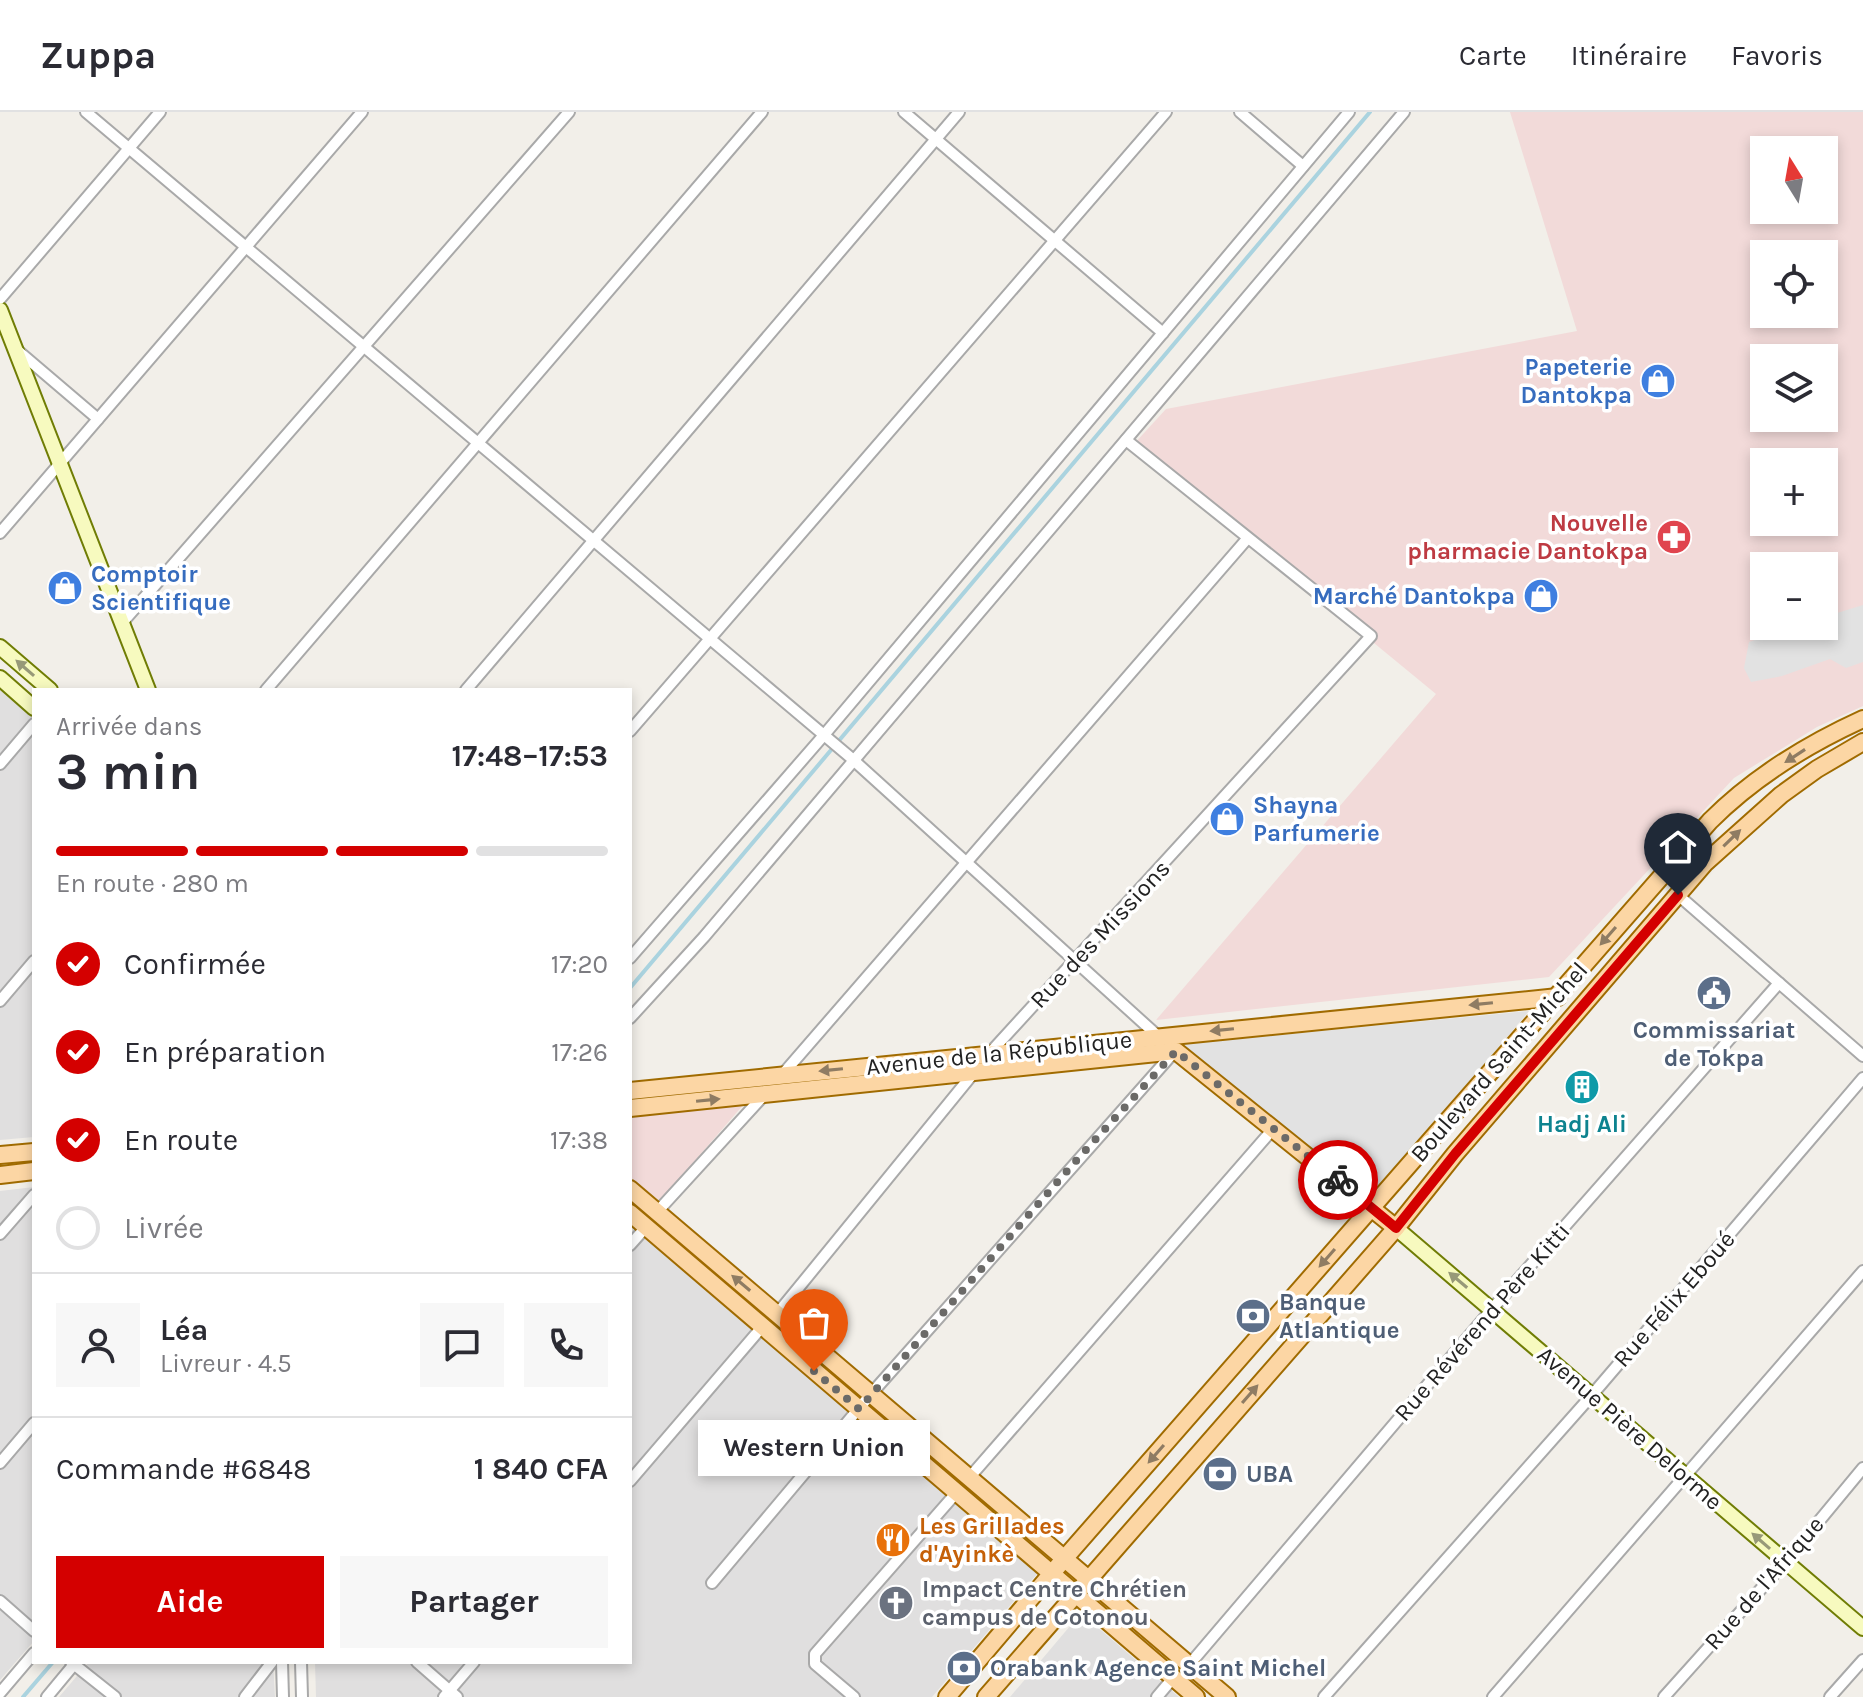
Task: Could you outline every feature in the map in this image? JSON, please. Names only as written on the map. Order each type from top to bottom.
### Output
[{"type":"main road","points":[[0,310],[146,688]]},
{"type":"main road","points":[[0,647],[48,688]]},
{"type":"main road","points":[[0,678],[32,706]]},
{"type":"main road","name":"Boulevard Saint-Michel","points":[[947,1697],[1371,1207],[1724,807],[1803,750],[1863,719]]},
{"type":"main road","name":"Boulevard Saint-Michel","points":[[986,1697],[1396,1228],[1455,1154],[1705,863],[1781,795],[1827,762],[1863,742]]},
{"type":"main road","name":"Avenue de la République","points":[[632,1091],[1558,997]]},
{"type":"main road","points":[[1176,1051],[1396,1228]]},
{"type":"main road","name":"Avenue de la République","points":[[632,1108],[1176,1051]]},
{"type":"main road","points":[[0,1155],[32,1152]]},
{"type":"main road","points":[[0,1175],[32,1171]]},
{"type":"main road","points":[[632,1191],[1227,1697]]},
{"type":"main road","points":[[632,1215],[1196,1697]]},
{"type":"main road","name":"Avenue Pière Delorme","points":[[1396,1228],[1863,1628]]},
{"type":"street","points":[[86,112],[852,758],[1176,1051],[871,1394],[712,1583]]},
{"type":"street","points":[[0,299],[160,112]]},
{"type":"street","points":[[0,533],[362,112]]},
{"type":"street","points":[[122,623],[569,112]]},
{"type":"street","points":[[268,688],[762,112]]},
{"type":"street","points":[[904,112],[1163,333]]},
{"type":"street","points":[[468,688],[959,112]]},
{"type":"street","points":[[632,729],[1166,112]]},
{"type":"street","points":[[1240,112],[1303,166]]},
{"type":"street","points":[[632,956],[826,737],[1349,112]]},
{"type":"street","points":[[632,1016],[704,937],[852,758],[1404,112]]},
{"type":"street","points":[[15,348],[98,419]]},
{"type":"street","points":[[657,1212],[782,1075],[1247,539],[1126,440]]},
{"type":"street","name":"Rue des Missions","points":[[777,1314],[990,1054],[1371,636],[1247,539]]},
{"type":"street","points":[[0,764],[32,726]]},
{"type":"street","points":[[1678,895],[1863,1056]]},
{"type":"street","points":[[0,1001],[32,963]]},
{"type":"street","name":"Rue Révérend Père Kitti","points":[[1189,1665],[1492,1309],[1779,983]]},
{"type":"street","name":"Rue Félix Eboué","points":[[1324,1697],[1592,1395],[1863,1078]]},
{"type":"street","points":[[969,1478],[1273,1129]]},
{"type":"street","points":[[0,1234],[32,1197]]},
{"type":"street","points":[[632,1243],[646,1227]]},
{"type":"street","points":[[1493,1697],[1863,1271]]},
{"type":"street","points":[[632,1479],[762,1327]]},
{"type":"street","points":[[0,1463],[32,1425]]},
{"type":"street","name":"Rue de l'Afrique","points":[[1664,1697],[1786,1561],[1863,1468]]},
{"type":"street","points":[[854,1697],[815,1664],[815,1654],[957,1492]]},
{"type":"street","points":[[0,1601],[32,1629]]},
{"type":"street","points":[[0,1693],[32,1655]]},
{"type":"street","points":[[1830,1697],[1863,1660]]},
{"type":"street","points":[[47,1697],[73,1664]]},
{"type":"street","points":[[75,1664],[115,1697]]},
{"type":"street","points":[[245,1697],[270,1664]]},
{"type":"street","points":[[282,1664],[283,1697]]},
{"type":"street","points":[[301,1664],[302,1697]]},
{"type":"street","points":[[419,1664],[450,1695],[473,1664]]},
{"type":"street","points":[[1157,1697],[1173,1678]]},
{"type":"shaded area","name":"Marché Dantokpa","points":[[1510,112],[1863,112],[1863,706],[1817,727],[1734,778],[1549,977],[1156,1020],[1436,694],[1133,445],[1166,409],[1577,331]]},
{"type":"shaded area","points":[[1863,605],[1863,662],[1846,668],[1830,659],[1782,676],[1751,682],[1744,668],[1749,642],[1838,640],[1838,613]]},
{"type":"shaded area","points":[[0,690],[32,717],[32,1137],[0,1140]]},
{"type":"shaded area","points":[[1529,1011],[1372,1199],[1176,1045]]},
{"type":"shaded area","points":[[744,1104],[660,1201],[632,1179],[632,1115]]},
{"type":"shaded area","points":[[32,1187],[32,1643],[0,1680],[0,1191]]},
{"type":"shaded area","points":[[632,1227],[1037,1574],[932,1697],[316,1697],[315,1664],[632,1664]]},
{"type":"shaded area","points":[[1081,1613],[1179,1697],[1010,1697]]},
{"type":"shaded area","points":[[87,1664],[273,1664],[275,1697],[59,1697]]},
{"type":"waterway","points":[[632,986],[1370,112]]},
{"type":"waterway","points":[[23,1697],[51,1664]]},
{"type":"way so far","points":[[814,1371],[859,1409],[1176,1051],[1338,1180]]},
{"type":"place","name":"Papeterie Dantokpa","points":[[1658,381]]},
{"type":"place","name":"Nouvelle pharmacie Dantokpa","points":[[1674,537]]},
{"type":"place","name":"Comptoir Scientifique","points":[[65,588]]},
{"type":"place","name":"Marché Dantokpa","points":[[1541,596]]},
{"type":"place","name":"Shayna Parfumerie","points":[[1227,819]]},
{"type":"place","name":"Commissariat de Tokpa","points":[[1714,993]]},
{"type":"place","name":"Hadj Ali","points":[[1582,1087]]},
{"type":"place","name":"Banque Atlantique","points":[[1253,1316]]},
{"type":"place","name":"Western Union","points":[[814,1371]]},
{"type":"place","name":"UBA","points":[[1220,1474]]},
{"type":"place","name":"Les Grillades d'Ayinkè","points":[[893,1540]]},
{"type":"place","name":"Impact Centre Chrétien campus de Cotonou","points":[[896,1603]]},
{"type":"place","name":"Orabank Agence Saint Michel","points":[[964,1668]]},
{"type":"route","points":[[1338,1180],[1396,1228],[1455,1154],[1678,895]]}]
